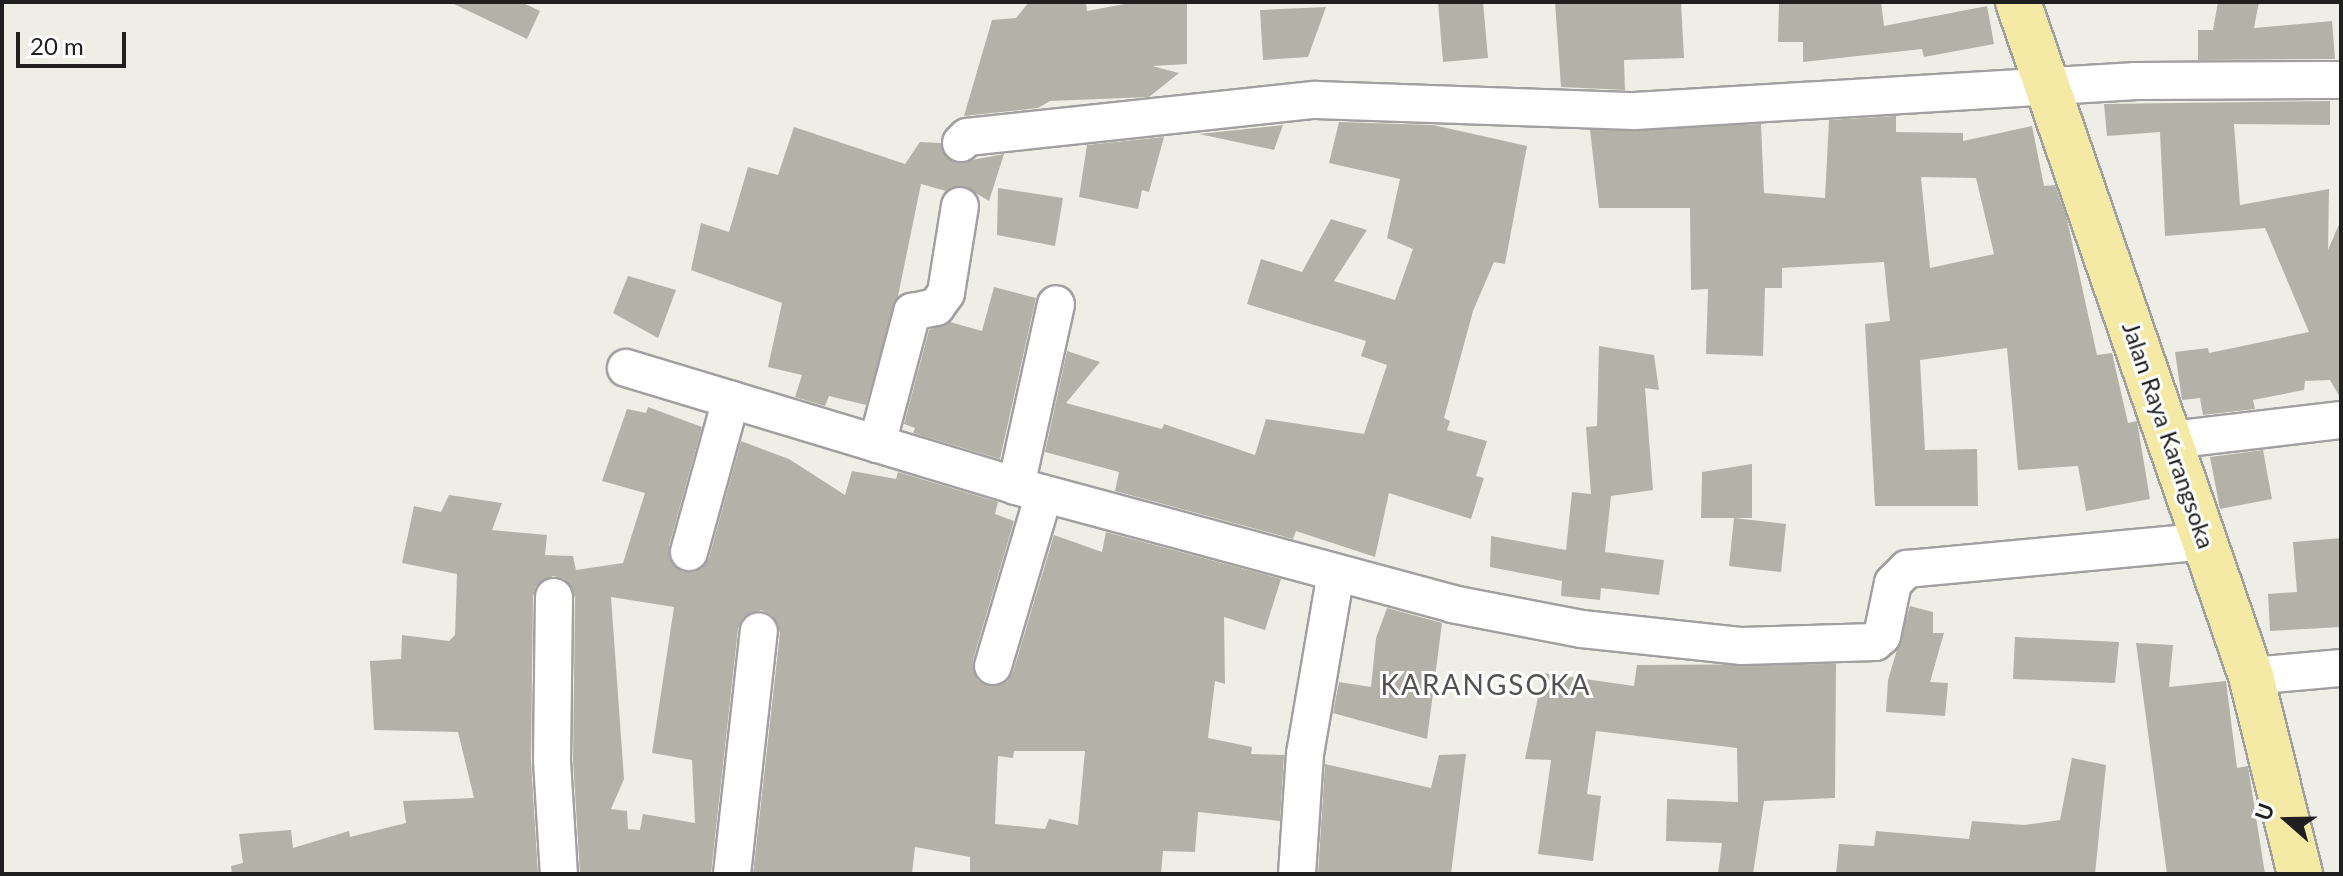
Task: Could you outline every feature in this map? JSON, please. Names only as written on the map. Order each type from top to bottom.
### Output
[{"type":"main road","name":"Jalan Raya Karangsoka","points":[[2018,2],[2251,676],[2300,874]]},
{"type":"street","points":[[961,143],[967,137],[1316,100],[1635,111],[2046,86],[2341,80]]},
{"type":"street","points":[[877,444],[912,312],[936,307],[946,293],[960,206]]},
{"type":"street","points":[[993,666],[1030,490],[1056,304]]},
{"type":"street","points":[[626,368],[1030,490],[1452,604],[1582,629],[1742,646],[1862,646],[1882,636],[1893,583],[1907,569],[2206,541]]},
{"type":"street","points":[[689,552],[731,400]]},
{"type":"street","points":[[2171,440],[2341,420]]},
{"type":"street","points":[[1297,874],[1305,754],[1336,573]]},
{"type":"street","points":[[554,597],[552,761],[559,874]]},
{"type":"street","points":[[732,874],[759,631]]},
{"type":"street","points":[[2251,676],[2341,668]]},
{"type":"building","points":[[450,2],[521,2],[540,11],[527,39]]},
{"type":"building","points":[[1029,2],[1086,2],[1087,11],[1135,2],[1187,2],[1187,64],[1152,66],[1179,73],[1149,97],[1050,101],[1038,108],[964,116],[992,20],[1016,18]]},
{"type":"building","points":[[1438,2],[1483,2],[1488,58],[1443,62]]},
{"type":"building","points":[[1555,2],[1681,2],[1684,58],[1624,60],[1625,90],[1561,87]]},
{"type":"building","points":[[1779,2],[1881,2],[1884,26],[1987,6],[1994,44],[1924,57],[1922,49],[1803,62],[1803,42],[1778,42]]},
{"type":"building","points":[[2218,2],[2259,2],[2254,28],[2332,21],[2335,59],[2198,60],[2198,30],[2213,30]]},
{"type":"building","points":[[1326,7],[1308,57],[1263,60],[1260,10]]},
{"type":"building","points":[[2330,101],[2330,125],[2234,124],[2240,205],[2329,189],[2328,250],[2341,220],[2341,399],[2330,380],[2305,381],[2304,390],[2253,400],[2255,409],[2203,415],[2200,398],[2182,400],[2175,352],[2208,348],[2209,353],[2309,332],[2265,228],[2165,236],[2160,132],[2107,136],[2104,104]]},
{"type":"building","points":[[1896,116],[1896,132],[1963,133],[1963,141],[2032,126],[2044,186],[2055,185],[2067,219],[2097,355],[2112,353],[2128,423],[2137,421],[2150,499],[2086,511],[2078,466],[2018,470],[2007,348],[1920,360],[1925,450],[1977,449],[1978,506],[1875,506],[1865,324],[1890,321],[1884,262],[1782,268],[1782,288],[1765,288],[1763,356],[1706,354],[1708,289],[1691,290],[1690,208],[1599,208],[1590,130],[1761,124],[1764,193],[1825,198],[1829,120]],"holes":[[[1921,177],[1976,178],[1994,254],[1930,268]]]},
{"type":"building","points":[[1339,122],[1433,125],[1527,146],[1505,264],[1494,262],[1473,311],[1444,418],[1450,421],[1447,430],[1487,441],[1476,476],[1484,478],[1471,519],[1389,493],[1375,557],[1296,531],[1293,539],[1115,491],[1119,472],[1045,452],[1067,351],[1100,362],[1066,403],[1162,429],[1164,424],[1255,455],[1266,419],[1364,434],[1387,365],[1361,356],[1366,341],[1247,304],[1261,259],[1302,272],[1331,219],[1367,230],[1334,281],[1395,300],[1413,249],[1387,238],[1400,179],[1329,163]]},
{"type":"building","points":[[1283,125],[1274,150],[1199,134]]},
{"type":"building","points":[[794,127],[905,164],[920,142],[941,143],[946,157],[956,163],[1004,154],[989,201],[964,186],[946,191],[921,184],[898,296],[866,405],[829,396],[825,406],[795,397],[802,375],[768,367],[782,303],[691,270],[701,223],[729,232],[748,167],[778,175]]},
{"type":"building","points":[[1164,137],[1149,192],[1142,190],[1138,209],[1079,197],[1087,145]]},
{"type":"building","points":[[998,188],[1063,198],[1055,246],[997,235]]},
{"type":"building","points":[[628,276],[676,290],[658,338],[613,313]]},
{"type":"building","points":[[994,287],[1036,298],[1000,459],[913,433],[915,428],[904,424],[929,330],[950,322],[982,331]]},
{"type":"building","points":[[1599,346],[1654,355],[1659,390],[1645,388],[1653,490],[1611,496],[1605,552],[1664,560],[1659,595],[1601,588],[1600,600],[1561,596],[1562,581],[1490,567],[1491,536],[1566,550],[1572,492],[1591,494],[1586,427],[1597,426]]},
{"type":"building","points":[[648,407],[702,427],[669,546],[669,558],[683,572],[695,572],[709,558],[741,441],[789,459],[845,495],[852,471],[896,479],[898,472],[998,502],[995,514],[1014,521],[973,660],[977,680],[988,686],[1007,682],[1013,672],[1054,535],[1102,552],[1106,532],[1281,579],[1265,630],[1224,617],[1225,684],[1215,681],[1208,738],[1252,747],[1251,754],[1284,755],[1280,821],[1198,812],[1195,852],[1163,851],[1161,874],[970,874],[970,857],[915,847],[912,874],[753,874],[780,633],[772,615],[761,610],[743,618],[738,629],[711,874],[580,874],[573,760],[575,597],[565,579],[553,576],[536,586],[533,597],[531,761],[538,874],[232,874],[231,866],[243,863],[239,834],[291,830],[293,848],[349,831],[350,837],[406,823],[403,801],[474,798],[458,732],[374,730],[370,661],[401,659],[402,635],[449,641],[455,635],[457,574],[402,563],[414,506],[441,512],[449,495],[502,503],[492,530],[547,535],[545,555],[573,556],[576,570],[623,563],[645,493],[602,481],[627,409],[646,413]],"holes":[[[611,597],[674,607],[652,753],[692,760],[695,823],[643,814],[640,830],[628,829],[627,811],[611,809],[624,779]],[[1014,751],[1085,751],[1078,825],[1049,819],[1045,829],[995,824],[998,756],[1013,758]]]},
{"type":"building","points":[[2263,450],[2272,499],[2220,509],[2210,457]]},
{"type":"building","points":[[1752,464],[1752,518],[1701,518],[1702,472]]},
{"type":"building","points":[[1734,518],[1786,524],[1781,572],[1729,566]]},
{"type":"building","points":[[2341,538],[2341,627],[2270,631],[2268,594],[2297,592],[2293,542]]},
{"type":"building","points":[[1910,606],[1933,612],[1933,633],[1944,633],[1930,682],[1948,683],[1945,716],[1886,712],[1888,680]]},
{"type":"building","points":[[1387,608],[1442,623],[1427,739],[1333,713],[1339,682],[1371,687],[1376,638]]},
{"type":"building","points":[[2015,637],[2119,642],[2115,683],[2013,679]]},
{"type":"building","points":[[2136,643],[2173,645],[2169,687],[2226,681],[2237,768],[2248,766],[2265,874],[2167,874]]},
{"type":"building","points":[[1836,664],[1835,798],[1764,801],[1753,874],[1718,874],[1722,843],[1666,841],[1667,799],[1738,802],[1737,748],[1596,731],[1587,794],[1601,796],[1593,861],[1538,854],[1551,760],[1525,759],[1543,673],[1634,686],[1637,665]]},
{"type":"building","points":[[1466,754],[1451,874],[1318,874],[1325,764],[1431,788],[1439,755]]},
{"type":"building","points":[[2072,758],[2106,765],[2095,874],[1836,874],[1839,844],[1874,846],[1876,831],[1969,839],[1972,821],[2024,825],[2060,820]]},
{"type":"district","name":"KARANGSOKA","points":[[1486,684]]}]
